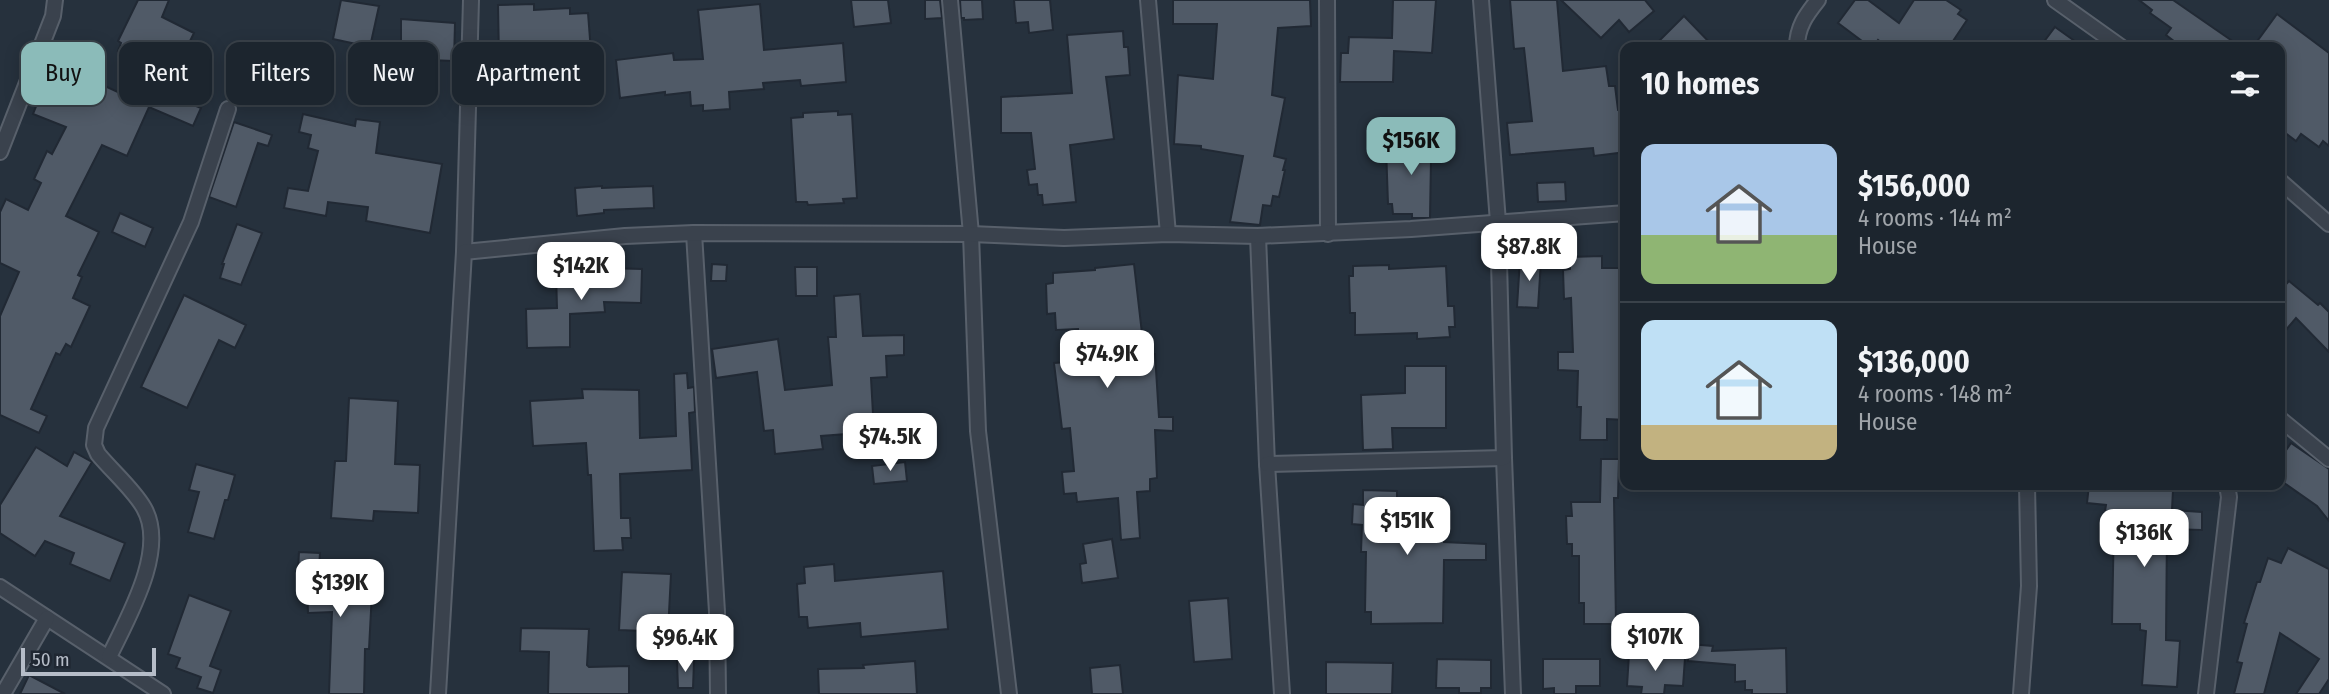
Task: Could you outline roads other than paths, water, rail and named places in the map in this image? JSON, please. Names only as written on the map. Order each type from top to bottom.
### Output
[{"type":"street","points":[[0,152],[53,16],[55,0]]},
{"type":"street","points":[[438,694],[464,252],[471,0]]},
{"type":"street","points":[[950,0],[971,234],[978,431],[1009,694]]},
{"type":"street","points":[[1148,0],[1168,234]]},
{"type":"street","points":[[1327,0],[1328,234]]},
{"type":"street","points":[[1481,0],[1498,222],[1513,694]]},
{"type":"street","points":[[1797,42],[1802,20],[1818,0]]},
{"type":"street","points":[[2056,0],[2114,42]]},
{"type":"street","points":[[109,657],[149,566],[149,524],[145,509],[98,454],[94,445],[96,428],[191,222],[228,109]]},
{"type":"street","points":[[2285,185],[2329,224]]},
{"type":"street","points":[[464,252],[625,236],[694,233],[971,234],[1064,238],[1168,234],[1258,236],[1328,234],[1620,213]]},
{"type":"street","points":[[694,233],[717,612],[718,694]]},
{"type":"street","points":[[1258,236],[1267,464],[1282,694]]},
{"type":"street","points":[[2285,423],[2329,459]]},
{"type":"street","points":[[1267,464],[1504,458]]},
{"type":"street","points":[[2021,694],[2029,586],[2027,490]]},
{"type":"street","points":[[2206,694],[2228,490]]},
{"type":"street","points":[[0,587],[163,694]]},
{"type":"street","points":[[3,694],[47,618]]}]
